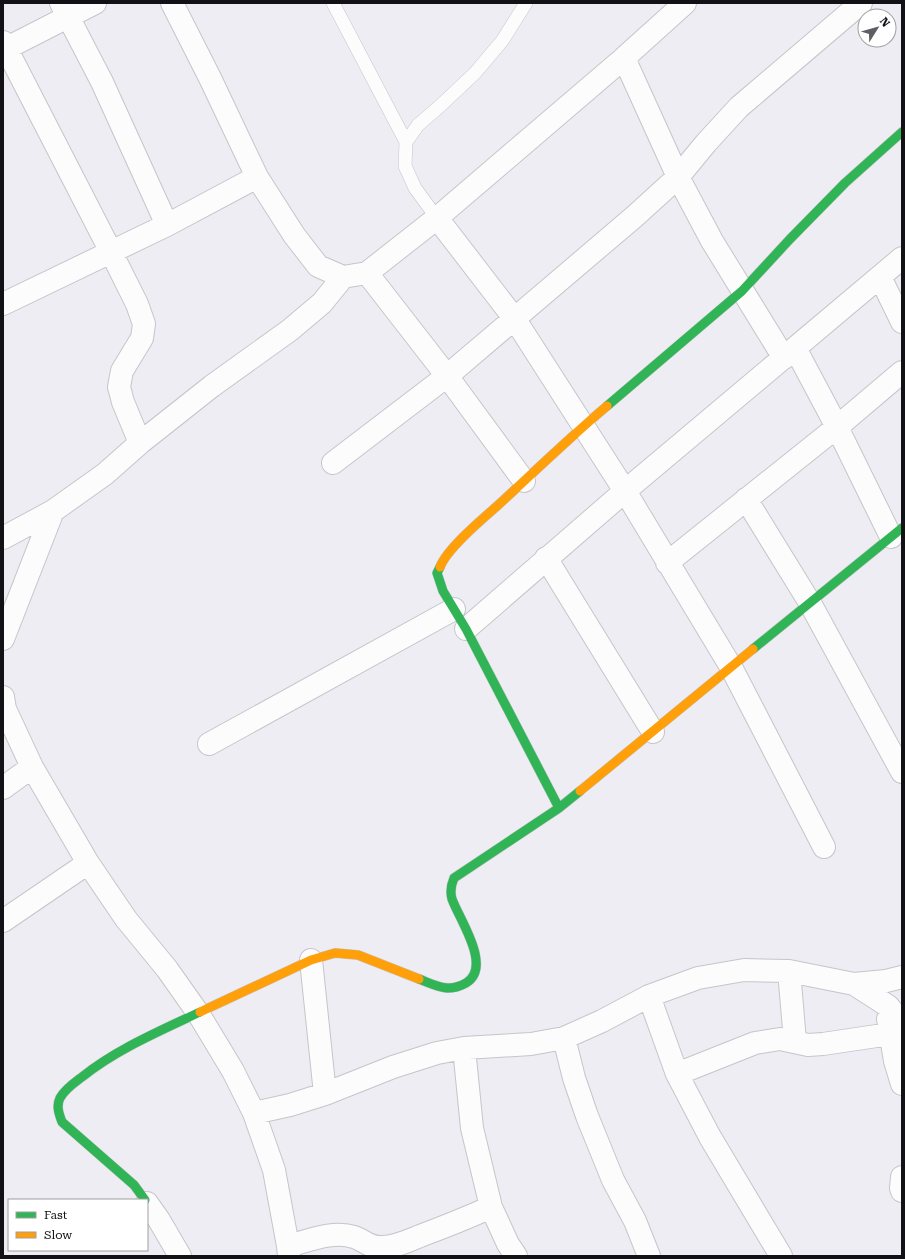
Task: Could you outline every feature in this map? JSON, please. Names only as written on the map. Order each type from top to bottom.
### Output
[{"type":"street","points":[[95,3],[65,10],[4,47],[111,252],[137,304],[144,324],[142,338],[122,371],[119,388],[123,402],[140,443]]},
{"type":"street","points":[[172,3],[210,78],[257,177],[294,235],[318,266],[343,277],[366,272],[437,218],[686,3]]},
{"type":"street","points":[[333,463],[447,376],[634,218],[678,177],[706,143],[739,107],[860,3]]},
{"type":"street","points":[[65,10],[102,82],[167,225]]},
{"type":"street","points":[[144,1199],[134,1185],[62,1122],[58,1110],[60,1099],[70,1086],[95,1066],[122,1050],[311,960],[335,953],[358,955],[439,987],[454,989],[468,982],[476,972],[477,960],[470,939],[452,898],[451,885],[454,878],[559,808],[896,532],[837,427],[789,353],[742,291],[712,241],[678,177],[624,58]]},
{"type":"street","points":[[559,808],[466,629],[443,591],[438,573],[442,559],[583,426],[742,291],[845,183],[902,132]]},
{"type":"street","points":[[3,304],[167,225],[257,177]]},
{"type":"street","points":[[437,218],[514,318],[625,491],[731,668],[824,847]]},
{"type":"street","points":[[466,629],[546,558],[902,258]]},
{"type":"street","points":[[366,272],[447,376],[524,481]]},
{"type":"street","points":[[3,538],[54,511],[105,474],[140,443],[212,386],[290,330],[322,303],[343,277]]},
{"type":"street","points":[[880,277],[902,322]]},
{"type":"street","points":[[667,563],[837,427],[902,372]]},
{"type":"street","points":[[746,499],[810,603],[902,772]]},
{"type":"street","points":[[3,639],[54,511]]},
{"type":"street","points":[[546,558],[652,732]]},
{"type":"street","points":[[209,744],[454,610]]},
{"type":"street","points":[[3,697],[5,709],[32,767],[88,863],[126,919],[168,969],[198,1013],[233,1071],[254,1113],[274,1170],[288,1251],[325,1237],[342,1235],[355,1237],[368,1245],[390,1251],[397,1245],[490,1207]]},
{"type":"street","points":[[3,788],[32,767]]},
{"type":"street","points":[[3,922],[88,863]]},
{"type":"street","points":[[311,960],[325,1094]]},
{"type":"street","points":[[254,1113],[290,1105],[325,1094],[437,1053],[464,1048],[531,1044],[564,1038],[602,1021],[649,996],[698,978],[744,970],[789,971],[854,984],[886,981],[902,977]]},
{"type":"street","points":[[789,971],[795,1041]]},
{"type":"street","points":[[854,984],[885,1004],[896,1029],[895,1061],[902,1084]]},
{"type":"street","points":[[649,996],[677,1074],[710,1137],[781,1256]]},
{"type":"street","points":[[677,1074],[755,1042],[780,1039],[808,1045],[823,1044],[896,1029]]},
{"type":"street","points":[[564,1038],[574,1078],[587,1116],[613,1180],[635,1221],[649,1256]]},
{"type":"street","points":[[464,1048],[472,1128],[490,1207],[508,1244],[516,1256]]},
{"type":"street","points":[[902,1177],[902,1190]]},
{"type":"street","points":[[148,1204],[180,1256]]},
{"type":"lane","points":[[333,3],[406,142],[406,166],[415,188],[437,218]]},
{"type":"lane","points":[[406,142],[418,125],[475,73],[502,41],[526,3]]},
{"type":"traffic: fast","points":[[607,406],[742,291],[845,183],[902,132]]},
{"type":"traffic: fast","points":[[753,649],[902,528]]},
{"type":"traffic: fast","points":[[440,567],[437,573],[443,591],[466,629],[559,808]]},
{"type":"traffic: fast","points":[[419,979],[437,986],[454,988],[466,983],[473,976],[476,966],[472,942],[451,896],[451,888],[454,878],[559,808],[580,791]]},
{"type":"traffic: fast","points":[[144,1199],[134,1185],[62,1122],[58,1110],[58,1104],[64,1092],[95,1067],[139,1041],[200,1012]]},
{"type":"traffic: slow","points":[[440,567],[449,552],[481,520],[607,406]]},
{"type":"traffic: slow","points":[[580,791],[753,649]]},
{"type":"traffic: slow","points":[[200,1012],[311,960],[335,953],[358,955],[419,979]]}]
